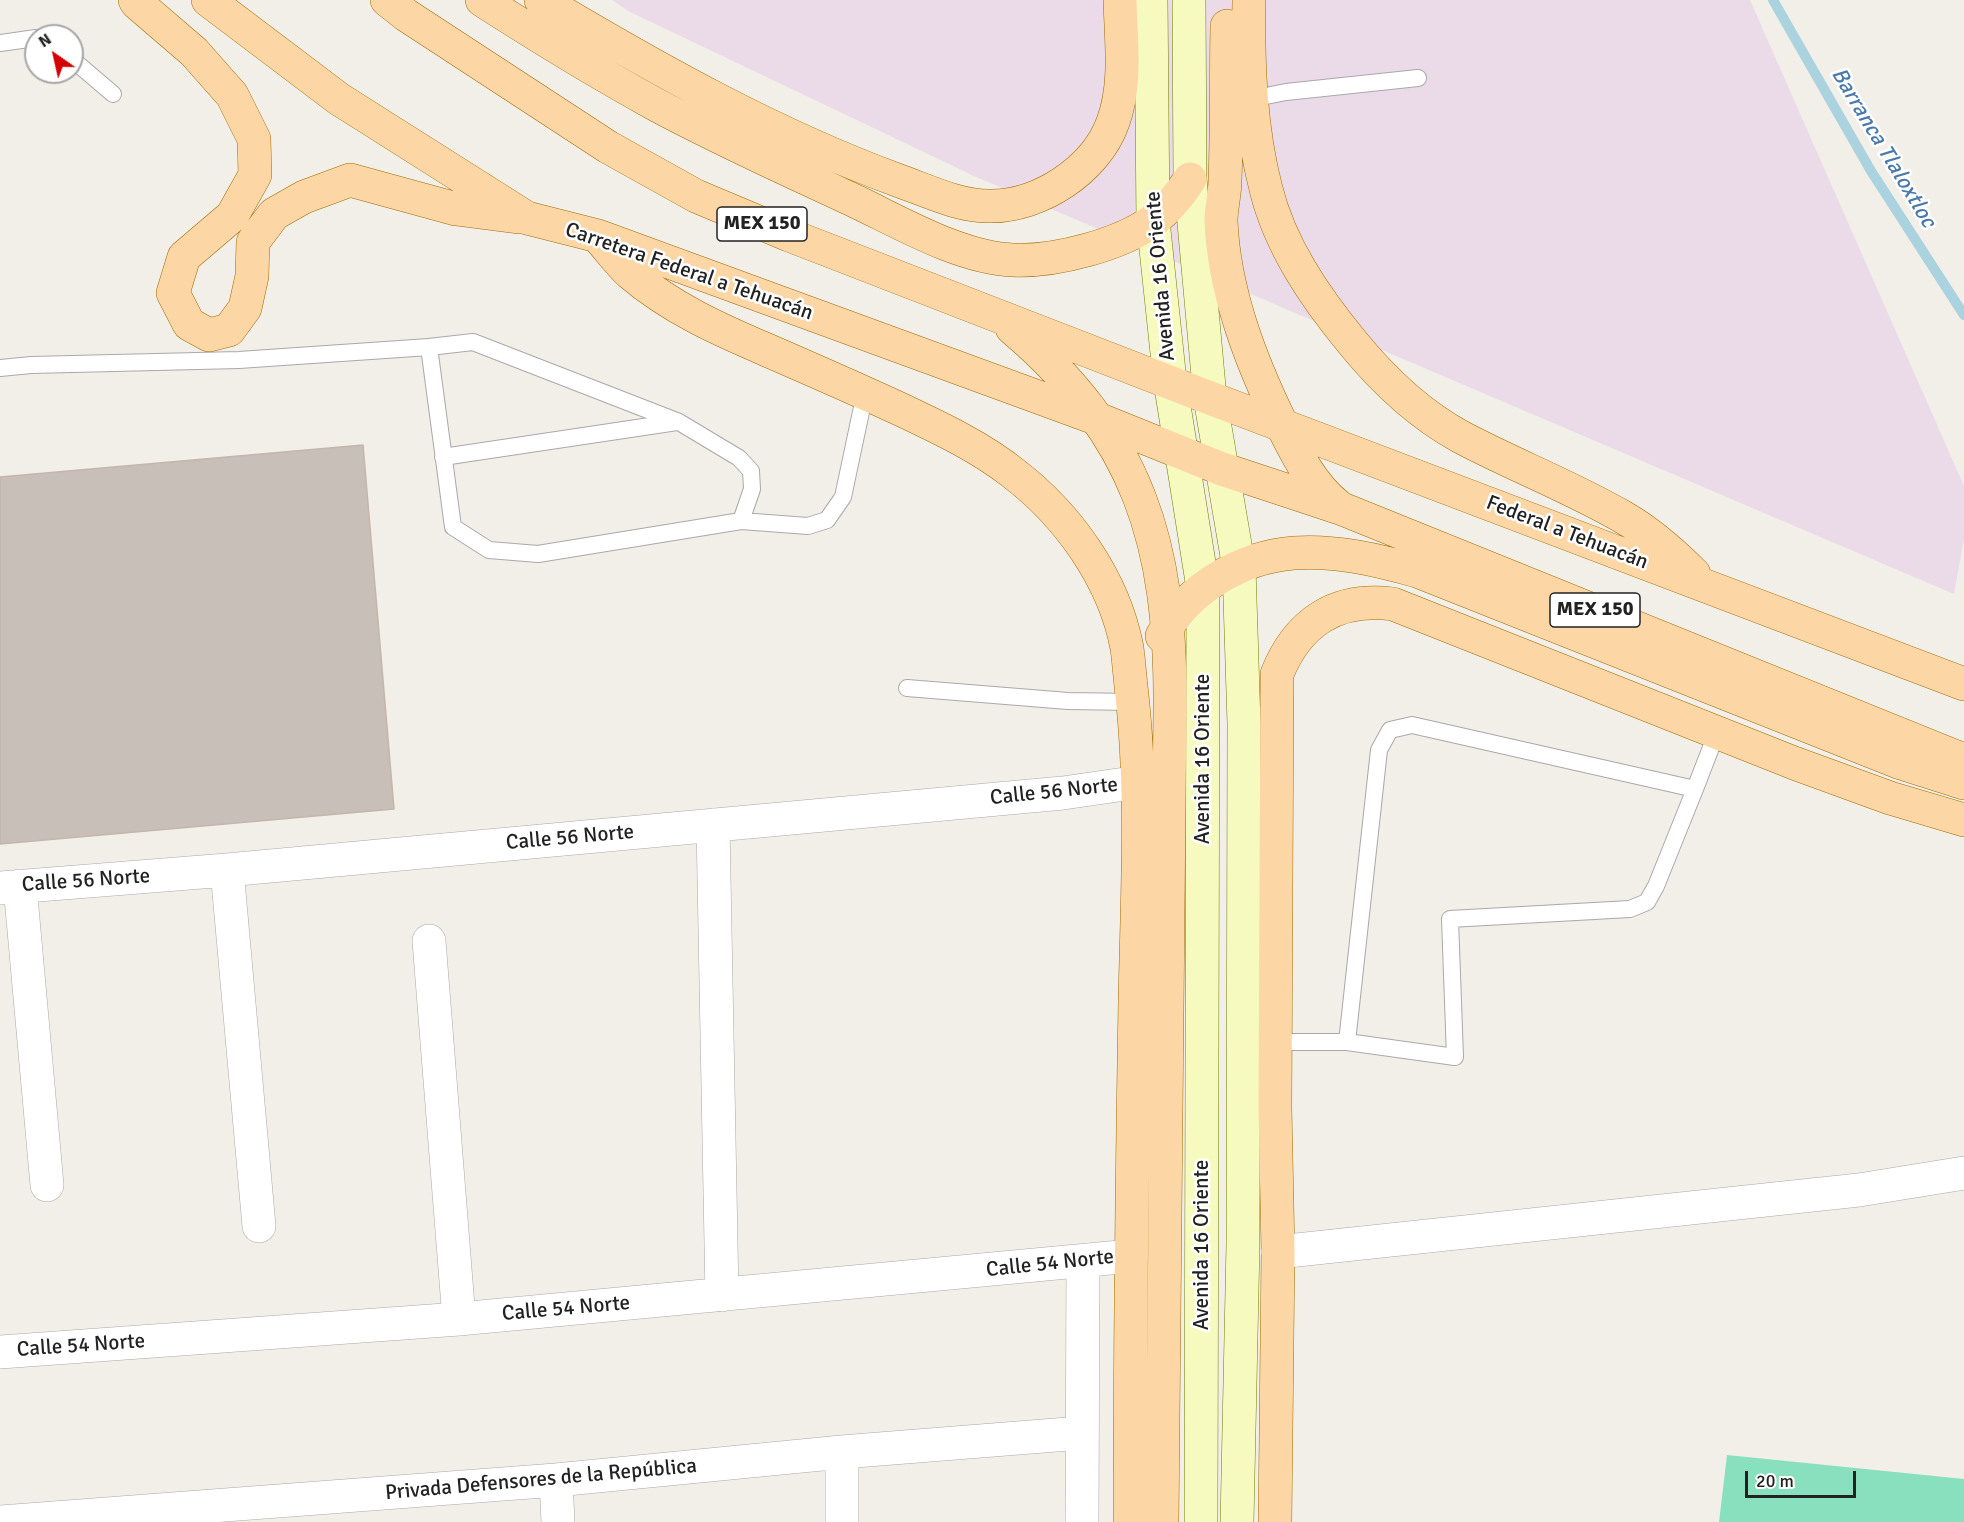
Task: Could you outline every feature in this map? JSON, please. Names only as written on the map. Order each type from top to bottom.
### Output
[{"type":"main road","points":[[135,0],[194,52],[232,95],[254,139],[255,176],[232,216],[184,257],[173,293],[189,324],[209,335],[229,330],[245,308],[252,276],[253,242],[274,214],[304,197],[350,180],[456,209],[527,218]]},
{"type":"main road","name":"Carretera Federal a Tehuacán","points":[[208,0],[339,99],[527,218],[598,236],[1098,419],[1179,451]]},
{"type":"main road","name":"MEX 150","points":[[387,0],[406,15],[608,147],[696,196],[789,235],[1170,381]]},
{"type":"main road","points":[[482,0],[555,46],[655,104],[783,167],[960,249],[986,257],[1012,261],[1042,260],[1081,252],[1137,230],[1153,221],[1180,195],[1190,179]]},
{"type":"main road","points":[[541,0],[660,69],[801,140],[871,170],[955,201],[989,206],[1007,205],[1030,199],[1052,189],[1071,177],[1088,162],[1101,145],[1113,123],[1119,99],[1120,0]]},
{"type":"main road","name":"Avenida 16 Oriente","points":[[1151,0],[1153,221],[1179,451],[1203,588],[1201,1522]]},
{"type":"main road","name":"Avenida 16 Oriente","points":[[1189,0],[1190,179],[1210,398],[1239,568],[1244,759],[1243,1244],[1238,1522]]},
{"type":"main road","points":[[1227,0],[1225,184],[1221,219],[1231,288],[1241,327],[1282,424],[1312,478],[1328,499],[1340,508]]},
{"type":"main road","points":[[1249,0],[1248,40],[1251,99],[1266,191],[1282,234],[1303,275],[1327,311],[1380,375],[1408,402],[1460,436],[1624,517],[1667,550],[1705,586]]},
{"type":"main road","points":[[598,236],[627,271],[699,321],[865,393],[953,434],[985,452],[1041,496],[1064,522],[1100,575],[1116,610],[1126,647],[1139,782],[1131,1256],[1130,1522]]},
{"type":"main road","points":[[998,316],[1050,362],[1098,419],[1125,462],[1148,519],[1158,558],[1168,624],[1170,695],[1162,1522]]},
{"type":"main road","name":"Federal a Tehuacán","points":[[1170,381],[1964,684]]},
{"type":"main road","name":"MEX 150","points":[[1179,451],[1222,469],[1340,508],[1964,760]]},
{"type":"main road","points":[[1134,712],[1155,648],[1168,624],[1184,604],[1203,588],[1220,576],[1239,568],[1291,553],[1351,556],[1384,562],[1418,572],[1898,762],[1964,783]]},
{"type":"main road","points":[[1275,1522],[1278,1251],[1277,674],[1284,656],[1295,639],[1309,625],[1328,612],[1350,605],[1373,602],[1393,604],[1890,798],[1964,819]]},
{"type":"main road","points":[[1133,1116],[1202,1113]]},
{"type":"street","name":"Calle 56 Norte","points":[[10,887],[227,870],[1063,793],[1139,782]]},
{"type":"street","points":[[713,825],[722,1295]]},
{"type":"street","points":[[227,870],[259,1226]]},
{"type":"street","points":[[10,887],[47,1185]]},
{"type":"street","points":[[429,941],[459,1318]]},
{"type":"street","points":[[1278,1251],[1859,1190],[1964,1173]]},
{"type":"street","name":"Calle 54 Norte","points":[[0,1352],[459,1318],[1131,1256]]},
{"type":"street","points":[[1082,1522],[1083,1261]]},
{"type":"street","name":"Privada Defensores de la República","points":[[2,1522],[281,1512],[555,1480],[842,1452],[1081,1432]]},
{"type":"street","points":[[842,1452],[842,1522]]},
{"type":"street","points":[[555,1480],[558,1522]]},
{"type":"lane","points":[[0,43],[24,40]]},
{"type":"lane","points":[[84,69],[113,94]]},
{"type":"lane","points":[[1251,99],[1286,92],[1418,78]]},
{"type":"lane","points":[[0,368],[31,364],[239,360],[473,342],[678,422],[739,458],[751,471],[752,489],[741,521]]},
{"type":"lane","points":[[429,347],[453,527],[489,550],[538,554],[741,521],[808,526],[827,520],[843,497],[865,393]]},
{"type":"lane","points":[[443,457],[678,422]]},
{"type":"lane","points":[[907,688],[1068,701],[1134,712]]},
{"type":"lane","points":[[1347,1042],[1379,750],[1390,730],[1413,725],[1695,789]]},
{"type":"lane","points":[[1276,1042],[1347,1042],[1455,1057],[1450,919],[1630,909],[1647,902],[1656,886],[1717,732]]},
{"type":"shaded area","points":[[612,0],[1750,0],[1964,486],[1964,539],[1954,594],[974,176],[628,11]]},
{"type":"green space","points":[[1727,1455],[1964,1479],[1964,1522],[1719,1522]]},
{"type":"building","points":[[363,445],[394,809],[0,844],[0,477]]},
{"type":"waterway","name":"Barranca Tlaloxtloc","points":[[1773,0],[1871,171],[1964,315]]}]
